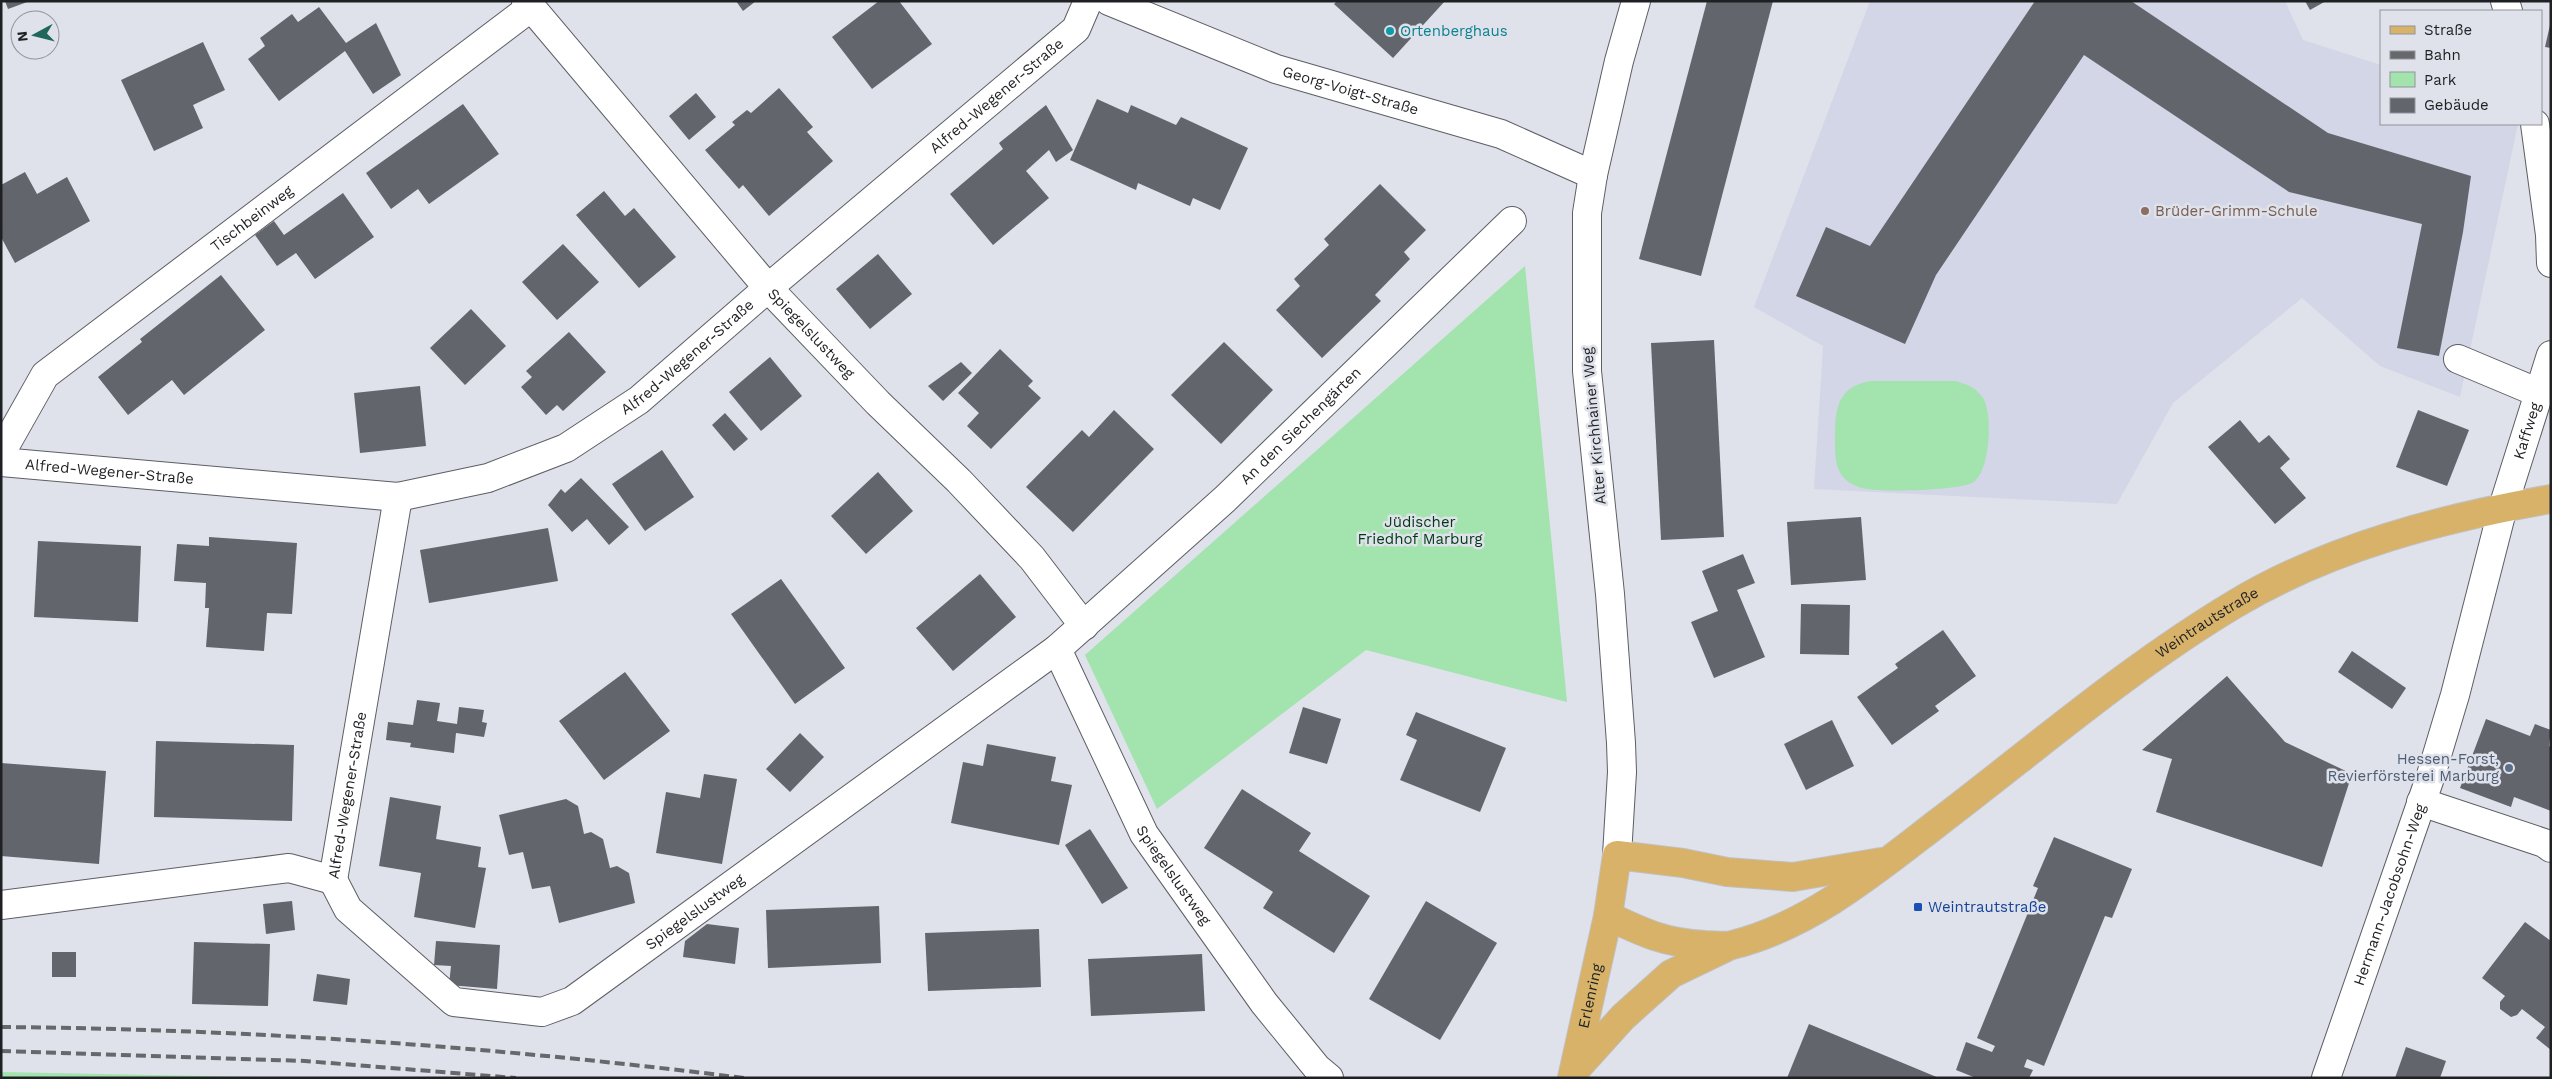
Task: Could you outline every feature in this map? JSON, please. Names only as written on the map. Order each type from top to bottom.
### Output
[{"type":"main road","name":"Weintrautstraße","points":[[1608,916],[1646,934],[1678,944],[1730,946],[1777,928],[1832,900],[1888,861],[2112,686],[2235,604],[2289,575],[2340,554],[2425,527],[2503,508],[2551,499]]},
{"type":"main road","name":"Weintrautstraße","points":[[1617,855],[1683,862],[1726,872],[1793,877],[1888,861]]},
{"type":"main road","name":"Erlenring","points":[[1574,1074],[1608,916],[1617,855]]},
{"type":"main road","points":[[1574,1074],[1623,1017],[1671,974],[1730,946]]},
{"type":"street","name":"Alfred-Wegener-Straße","points":[[1,462],[398,497],[488,478],[566,448],[639,400],[768,288],[1076,29],[1088,1]]},
{"type":"street","name":"Georg-Voigt-Straße","points":[[1109,1],[1276,69],[1501,134],[1593,175]]},
{"type":"street","name":"Alter Kirchhainer Weg","points":[[1617,855],[1622,772],[1621,742],[1610,594],[1587,371],[1587,213],[1593,175],[1619,61],[1636,1]]},
{"type":"street","name":"Spiegelslustweg","points":[[333,880],[348,909],[454,1002],[542,1012],[572,1002],[1057,649],[1084,626],[1032,558],[959,481],[878,403],[768,288],[528,4]]},
{"type":"street","name":"Tischbeinweg","points":[[1,454],[44,375],[528,4]]},
{"type":"street","points":[[2535,125],[2550,235],[2551,263]]},
{"type":"street","name":"An den Siechengärten","points":[[1084,626],[1225,500],[1512,221]]},
{"type":"street","name":"Kaffweg","points":[[2503,508],[2551,355]]},
{"type":"street","points":[[2458,360],[2539,393]]},
{"type":"street","name":"Alfred-Wegener-Straße","points":[[1,905],[289,868],[333,880],[398,497]]},
{"type":"street","name":"Hermann-Jacobsohn-Weg","points":[[2326,1078],[2421,802],[2455,695],[2503,508]]},
{"type":"street","name":"Spiegelslustweg","points":[[1057,649],[1144,834],[1264,1003],[1323,1073]]},
{"type":"street","points":[[2421,802],[2544,843],[2551,848]]},
{"type":"shaded area","name":"Brüder-Grimm-Schule","points":[[1870,1],[2285,1],[2303,40],[2380,65],[2380,125],[2518,125],[2460,397],[2380,366],[2302,298],[2173,403],[2117,504],[1814,489],[1823,346],[1754,307]]},
{"type":"green space","name":"Jüdischer Friedhof Marburg","points":[[1525,266],[1567,702],[1366,650],[1157,809],[1085,655]]},
{"type":"green space","points":[[1871,381],[1955,381],[1977,391],[1983,398],[1986,406],[1989,428],[1984,465],[1975,481],[1956,487],[1940,489],[1876,490],[1855,486],[1846,480],[1840,472],[1836,456],[1835,430],[1837,410],[1844,394],[1859,384]]},
{"type":"green space","points":[[1,1072],[306,1078],[1,1078]]},
{"type":"building","points":[[5,1],[30,1],[8,9]]},
{"type":"building","points":[[736,1],[756,1],[743,11]]},
{"type":"building","points":[[879,1],[899,1],[932,44],[872,89],[832,37]]},
{"type":"building","name":"Ortenberghaus","points":[[1337,1],[1445,1],[1393,58],[1334,4]]},
{"type":"building","points":[[1707,1],[1773,1],[1701,276],[1639,259]]},
{"type":"building","points":[[2035,1],[2131,1],[2328,133],[2471,176],[2463,232],[2439,356],[2397,348],[2422,224],[2289,192],[2084,55],[1936,275],[1905,344],[1796,296],[1826,227],[1870,246]]},
{"type":"building","points":[[2305,1],[2326,1],[2310,10]]},
{"type":"building","points":[[319,7],[346,43],[376,23],[401,75],[373,94],[345,51],[279,101],[248,59],[265,46],[260,38],[292,14],[298,22]]},
{"type":"building","points":[[2551,25],[2551,48],[2545,47]]},
{"type":"building","points":[[203,42],[225,90],[193,105],[203,128],[154,151],[121,80]]},
{"type":"building","points":[[779,88],[813,127],[807,132],[833,161],[769,216],[743,185],[739,189],[705,150],[735,125],[732,122],[747,110],[751,113]]},
{"type":"building","points":[[696,93],[716,117],[689,140],[669,116]]},
{"type":"building","points":[[1097,99],[1128,113],[1131,105],[1176,125],[1181,117],[1248,148],[1220,210],[1193,198],[1190,206],[1138,183],[1136,190],[1070,160]]},
{"type":"building","points":[[463,104],[499,154],[429,204],[418,189],[391,209],[366,173]]},
{"type":"building","points":[[1046,105],[1073,150],[1056,162],[1049,150],[1026,171],[1049,198],[993,245],[950,194],[1003,149],[999,143]]},
{"type":"building","points":[[25,172],[37,194],[67,177],[90,221],[15,263],[1,237],[1,185]]},
{"type":"building","points":[[1380,184],[1426,230],[1404,252],[1410,259],[1375,295],[1381,301],[1322,358],[1276,310],[1300,286],[1294,279],[1329,245],[1324,239]]},
{"type":"building","points":[[604,191],[625,216],[634,208],[676,257],[639,288],[576,215]]},
{"type":"building","points":[[343,193],[374,237],[315,279],[296,253],[277,266],[255,235],[274,221],[284,235]]},
{"type":"building","points":[[563,244],[599,282],[557,320],[522,282]]},
{"type":"building","points":[[878,254],[912,294],[870,329],[836,289]]},
{"type":"building","points":[[221,275],[265,330],[184,395],[172,380],[128,415],[98,377],[142,342],[140,339]]},
{"type":"building","points":[[471,309],[506,346],[465,385],[430,348]]},
{"type":"building","points":[[569,332],[606,372],[563,411],[557,405],[546,415],[521,387],[532,377],[526,371]]},
{"type":"building","points":[[1714,340],[1724,537],[1661,540],[1651,343]]},
{"type":"building","points":[[1224,342],[1273,390],[1221,444],[1171,395]]},
{"type":"building","points":[[1000,349],[1033,381],[1028,386],[1041,398],[991,449],[967,426],[979,413],[958,393]]},
{"type":"building","points":[[770,357],[802,396],[761,431],[729,392]]},
{"type":"building","points":[[961,362],[972,373],[943,401],[928,386]]},
{"type":"building","points":[[420,386],[426,446],[360,453],[354,393]]},
{"type":"building","points":[[1114,410],[1154,449],[1073,532],[1026,487],[1082,430],[1089,437]]},
{"type":"building","points":[[2418,410],[2469,430],[2447,486],[2396,467]]},
{"type":"building","points":[[725,413],[748,439],[734,451],[712,425]]},
{"type":"building","points":[[2240,420],[2259,443],[2269,435],[2290,459],[2280,468],[2306,498],[2275,524],[2208,447]]},
{"type":"building","points":[[662,450],[694,497],[645,531],[612,484]]},
{"type":"building","points":[[878,472],[913,511],[866,554],[831,516]]},
{"type":"building","points":[[581,478],[629,527],[609,545],[587,519],[572,532],[548,505],[561,489],[565,493]]},
{"type":"building","points":[[1861,517],[1866,580],[1791,585],[1787,522]]},
{"type":"building","points":[[548,528],[558,581],[429,603],[420,550]]},
{"type":"building","points":[[209,537],[297,543],[292,614],[267,613],[264,651],[206,647],[209,608],[205,608],[206,583],[174,581],[177,544],[209,546]]},
{"type":"building","points":[[38,541],[141,546],[138,622],[34,617]]},
{"type":"building","points":[[1743,554],[1755,583],[1737,590],[1765,657],[1714,678],[1691,622],[1718,611],[1702,571]]},
{"type":"building","points":[[980,574],[1016,617],[953,671],[916,628]]},
{"type":"building","points":[[781,579],[845,668],[795,704],[731,614]]},
{"type":"building","points":[[1801,604],[1850,605],[1849,655],[1800,654]]},
{"type":"building","points":[[1943,630],[1976,676],[1935,706],[1939,711],[1892,745],[1857,697],[1898,668],[1895,664]]},
{"type":"building","points":[[2352,651],[2406,688],[2392,709],[2338,672]]},
{"type":"building","points":[[625,672],[670,731],[604,780],[559,721]]},
{"type":"building","points":[[2227,676],[2285,742],[2352,774],[2322,867],[2156,812],[2172,759],[2142,750]]},
{"type":"building","points":[[417,700],[440,703],[437,721],[457,724],[459,707],[484,710],[482,722],[487,723],[484,737],[456,733],[454,753],[410,747],[411,743],[386,740],[388,722],[413,725]]},
{"type":"building","points":[[1303,707],[1341,719],[1327,764],[1289,753]]},
{"type":"building","points":[[1416,712],[1506,748],[1480,812],[1400,780],[1417,740],[1406,735]]},
{"type":"building","name":"Hessen-Forst, Revierförsterei Marburg","points":[[2486,719],[2530,736],[2535,724],[2551,730],[2549,746],[2551,747],[2551,811],[2514,797],[2511,807],[2460,788]]},
{"type":"building","points":[[1832,720],[1854,766],[1806,790],[1784,744]]},
{"type":"building","points":[[800,733],[824,757],[790,792],[766,769]]},
{"type":"building","points":[[156,741],[294,745],[292,821],[154,817]]},
{"type":"building","points":[[987,744],[1056,757],[1051,781],[1072,785],[1059,845],[951,823],[963,762],[983,766]]},
{"type":"building","points":[[1,763],[106,771],[99,864],[1,856]]},
{"type":"building","points":[[704,774],[737,779],[722,864],[656,853],[666,792],[700,798]]},
{"type":"building","points":[[1242,789],[1311,833],[1299,851],[1370,896],[1334,953],[1263,908],[1273,892],[1204,848]]},
{"type":"building","points":[[390,797],[441,806],[436,839],[481,847],[478,867],[486,868],[475,928],[414,917],[421,873],[379,866]]},
{"type":"building","points":[[566,799],[578,806],[584,834],[591,832],[603,839],[610,868],[617,866],[629,873],[635,903],[559,923],[550,886],[532,889],[523,852],[509,855],[499,815]]},
{"type":"building","points":[[1090,829],[1128,888],[1102,904],[1065,845]]},
{"type":"building","points":[[2054,837],[2132,869],[2112,918],[2105,916],[2044,1066],[2027,1059],[2024,1067],[2033,1070],[2029,1078],[1976,1078],[1956,1070],[1966,1042],[1992,1052],[1995,1046],[1977,1038],[2038,888],[2033,886]]},
{"type":"building","points":[[292,901],[295,930],[266,934],[263,904]]},
{"type":"building","points":[[1426,901],[1497,943],[1440,1040],[1369,999]]},
{"type":"building","points":[[879,906],[881,963],[768,968],[766,910]]},
{"type":"building","points":[[2525,922],[2551,941],[2551,1050],[2536,1038],[2545,1027],[2522,1009],[2517,1015],[2511,1017],[2500,1009],[2500,1002],[2505,996],[2482,978]]},
{"type":"building","points":[[707,924],[739,928],[735,964],[683,957],[685,941]]},
{"type":"building","points":[[1039,929],[1041,987],[928,991],[925,933]]},
{"type":"building","points":[[436,941],[500,945],[497,989],[449,985],[451,966],[434,965]]},
{"type":"building","points":[[194,942],[270,944],[268,1006],[192,1004]]},
{"type":"building","points":[[52,952],[76,952],[76,977],[52,977]]},
{"type":"building","points":[[1202,954],[1205,1011],[1091,1016],[1088,959]]},
{"type":"building","points":[[317,974],[350,979],[347,1005],[313,1001]]},
{"type":"building","points":[[1809,1024],[1939,1078],[1787,1078]]},
{"type":"building","points":[[2406,1047],[2446,1061],[2440,1078],[2395,1078]]},
{"type":"railway","points":[[1,1027],[187,1031],[373,1042],[559,1057],[744,1078]]},
{"type":"railway","points":[[1,1051],[305,1061],[516,1078]]},
{"type":"place","name":"Ortenberghaus","points":[[1390,31]]},
{"type":"place","name":"Brüder-Grimm-Schule","points":[[2145,211]]},
{"type":"place","name":"Hessen-Forst, Revierförsterei Marburg","points":[[2509,768]]},
{"type":"place","name":"Weintrautstraße","points":[[1918,907]]}]
